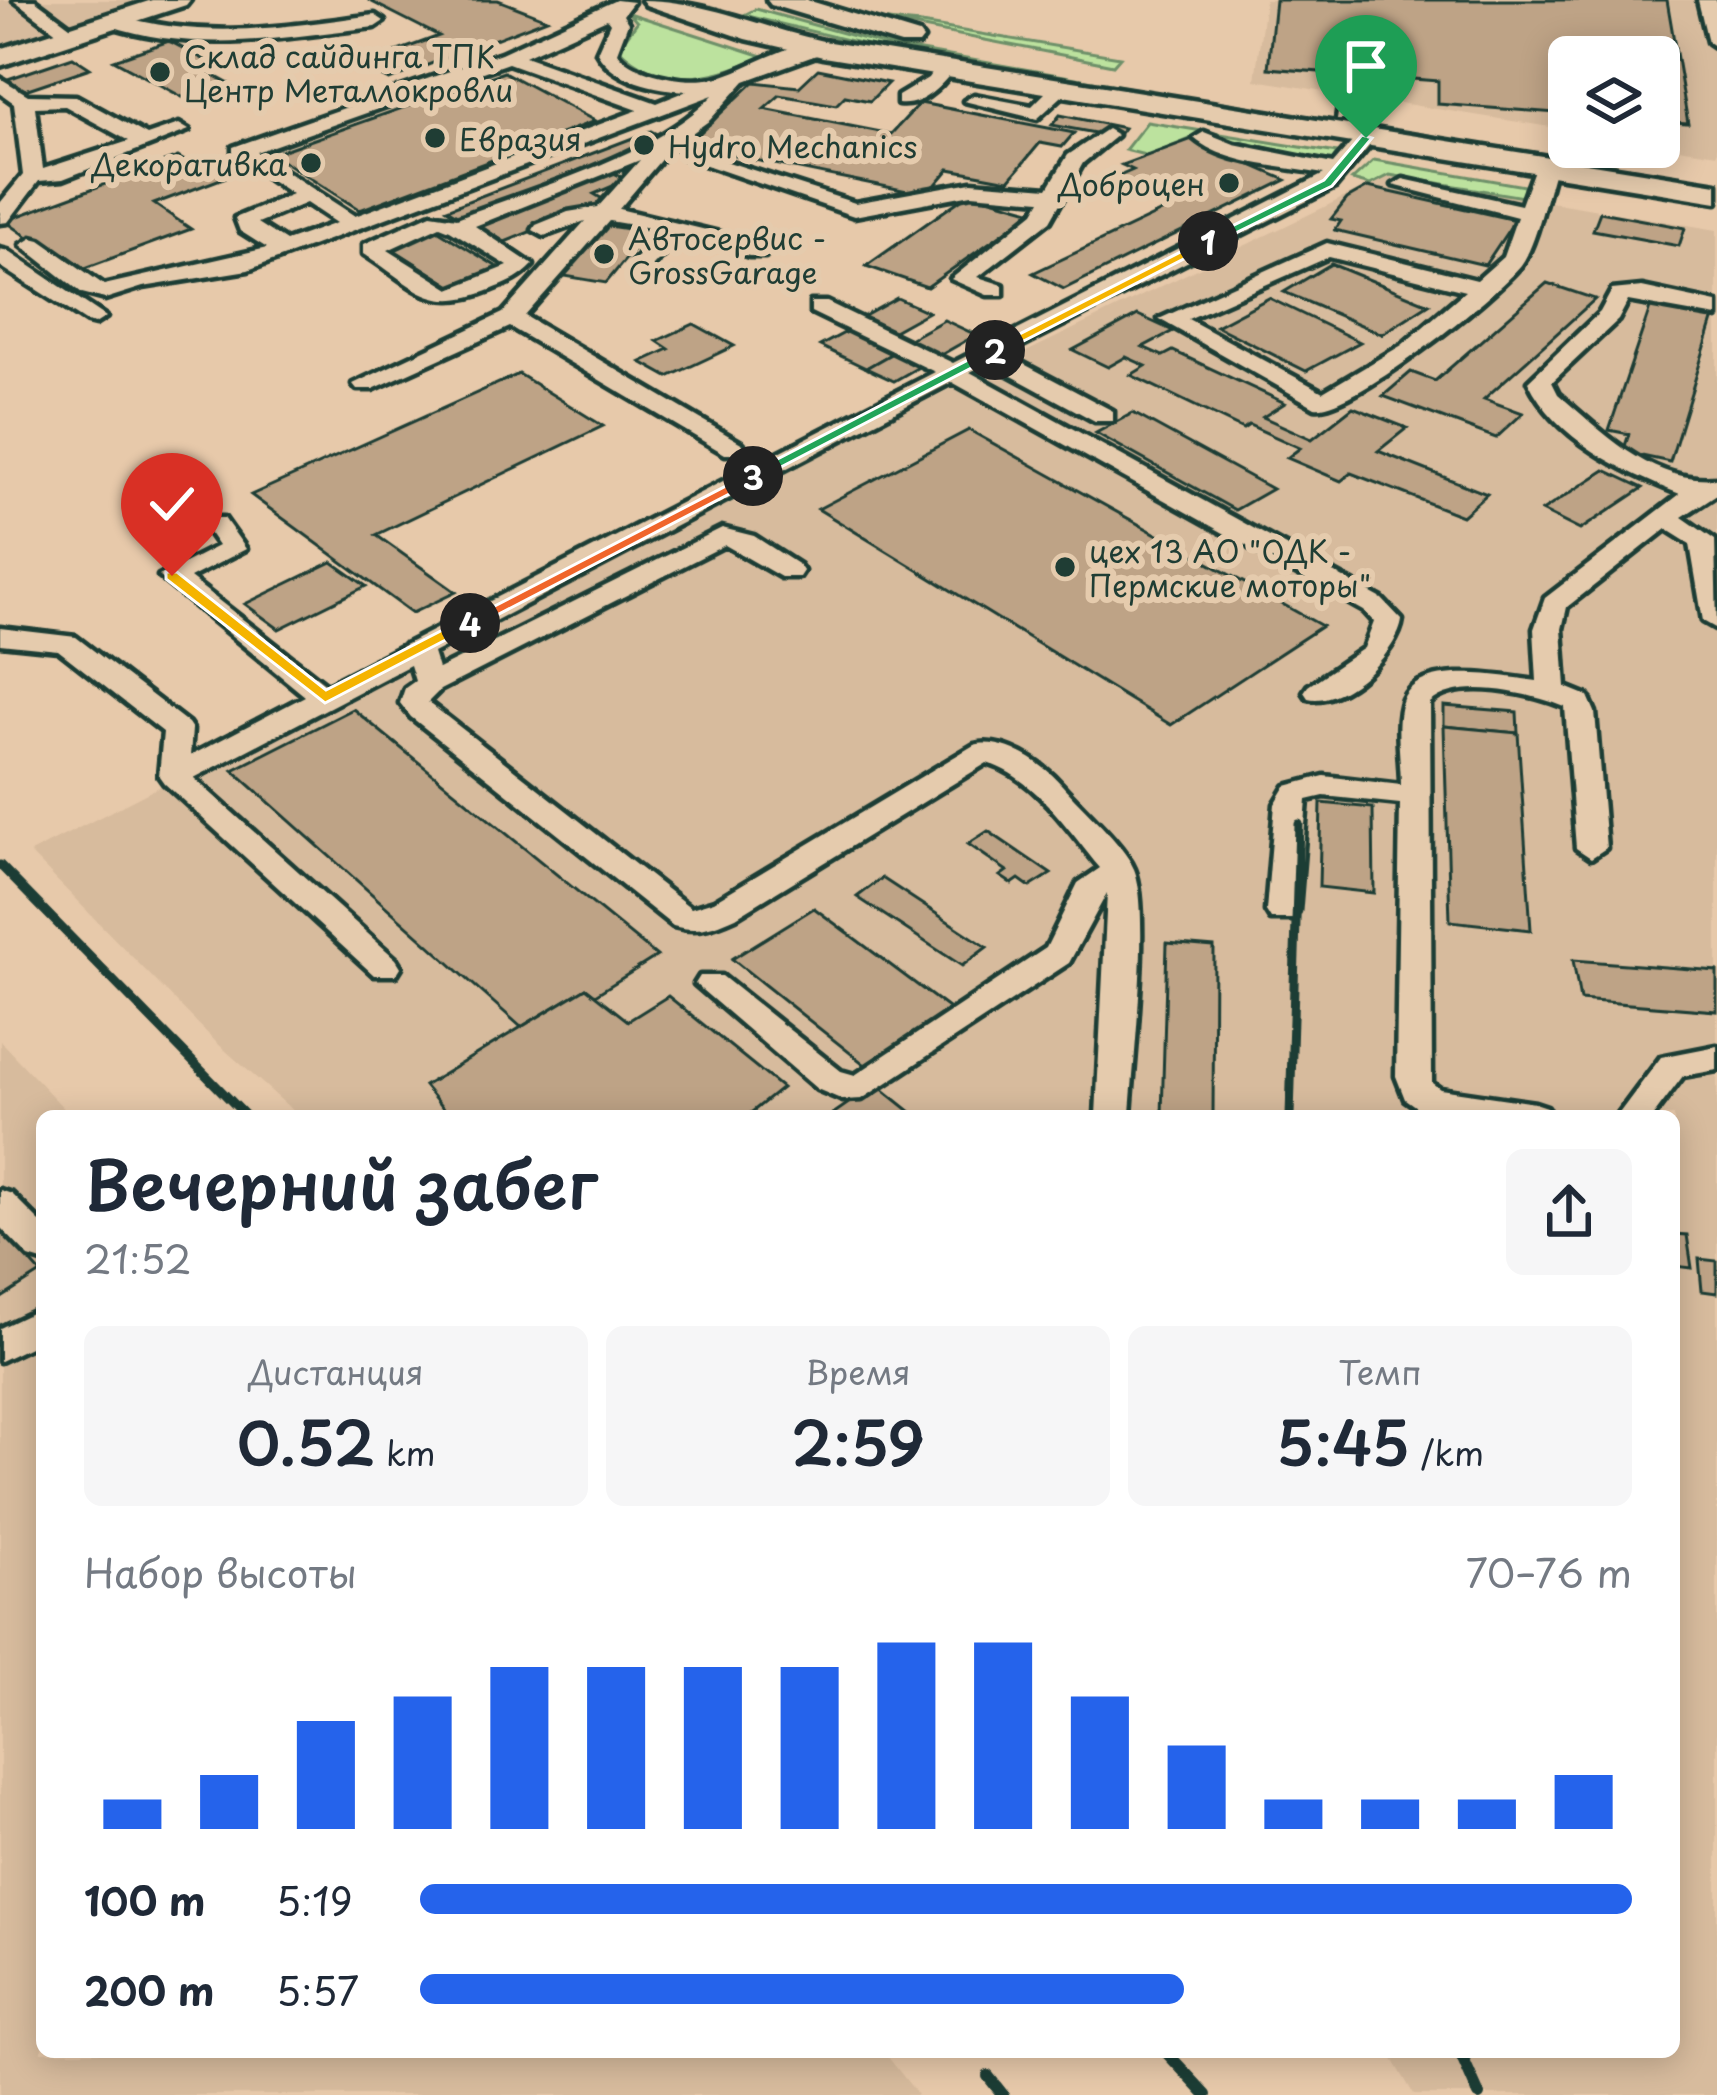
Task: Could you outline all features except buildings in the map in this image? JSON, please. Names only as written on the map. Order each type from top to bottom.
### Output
[{"type":"main road","points":[[0,58],[177,0]]},
{"type":"main road","points":[[655,0],[755,34],[823,49],[1717,193]]},
{"type":"main road","points":[[779,0],[914,40]]},
{"type":"main road","points":[[884,59],[732,16],[740,7],[769,6],[861,33],[1717,176]]},
{"type":"lane","points":[[29,4],[65,0]]},
{"type":"lane","points":[[1707,0],[1717,43]]},
{"type":"lane","points":[[624,3],[614,15],[619,23],[607,52],[613,64],[659,82],[693,87],[738,78]]},
{"type":"lane","points":[[353,224],[240,151],[508,57],[624,3]]},
{"type":"lane","points":[[29,4],[73,35]]},
{"type":"lane","points":[[115,21],[144,34],[197,38],[375,21]]},
{"type":"lane","points":[[32,245],[90,288],[105,292],[139,281],[248,263],[657,110],[796,50],[823,49]]},
{"type":"lane","points":[[508,57],[657,110]]},
{"type":"lane","points":[[905,100],[935,82],[944,69]]},
{"type":"lane","points":[[364,384],[511,318],[662,149],[699,124],[738,78]]},
{"type":"lane","points":[[1344,116],[1351,93],[1371,80]]},
{"type":"lane","points":[[0,84],[23,101],[69,100],[146,142]]},
{"type":"lane","points":[[974,101],[1037,113],[1062,87]]},
{"type":"lane","points":[[995,290],[962,279],[1042,215],[1075,159],[1111,131],[1136,99]]},
{"type":"lane","points":[[0,218],[33,175],[23,101]]},
{"type":"lane","points":[[33,175],[56,175],[179,130]]},
{"type":"lane","points":[[1204,138],[1228,148],[1340,171]]},
{"type":"lane","points":[[174,776],[950,373],[1328,183],[1366,138]]},
{"type":"lane","points":[[458,225],[518,261],[520,269],[446,296],[372,249],[440,219],[458,225],[632,156],[662,149]]},
{"type":"lane","points":[[693,157],[854,210],[972,188],[1055,195]]},
{"type":"lane","points":[[1481,288],[1327,250],[1170,320],[1323,402],[1410,350],[1481,288],[1513,260],[1545,167]]},
{"type":"lane","points":[[1403,185],[1529,213]]},
{"type":"lane","points":[[284,250],[244,222],[308,195]]},
{"type":"lane","points":[[263,236],[332,211]]},
{"type":"lane","points":[[544,230],[580,215],[601,214],[707,232],[757,250]]},
{"type":"lane","points":[[644,262],[675,229]]},
{"type":"lane","points":[[0,256],[95,317]]},
{"type":"lane","points":[[1707,489],[1626,464],[1548,398],[1540,381],[1610,315],[1620,295],[1642,294],[1717,310]]},
{"type":"lane","points":[[819,308],[950,373],[1373,605],[1388,620],[1389,635],[1376,653],[1318,692]]},
{"type":"lane","points":[[511,318],[734,449]]},
{"type":"lane","points":[[988,354],[1104,416]]},
{"type":"lane","points":[[1552,692],[1548,629],[1554,604],[1707,489]]},
{"type":"lane","points":[[675,517],[710,541]]},
{"type":"lane","points":[[1664,517],[1702,540],[1717,621]]},
{"type":"lane","points":[[215,523],[233,549],[172,576],[325,698]]},
{"type":"lane","points":[[790,571],[734,537],[710,541],[430,684],[416,694],[414,703],[684,918],[704,919],[725,909],[984,752],[1010,760],[1041,780],[1119,870],[1125,909],[1113,1110]]},
{"type":"lane","points":[[0,636],[66,643],[178,729],[174,776]]},
{"type":"lane","points":[[418,650],[430,684]]},
{"type":"lane","points":[[1487,1110],[1447,1105],[1417,1090],[1413,1076],[1416,701],[1430,685],[1448,682],[1552,692],[1578,702],[1591,848]]},
{"type":"lane","points":[[174,776],[385,967]]},
{"type":"lane","points":[[1282,911],[1290,804],[1296,794],[1324,786],[1415,796]]},
{"type":"lane","points":[[711,985],[829,1080],[843,1088],[862,1087],[1058,955],[1089,890],[1119,870]]},
{"type":"lane","points":[[1639,1110],[1673,1066],[1717,1058]]},
{"type":"lane","points":[[0,1204],[36,1241]]},
{"type":"lane","points":[[0,1346],[36,1326]]},
{"type":"shaded area","points":[[0,0],[154,0],[0,49]]},
{"type":"shaded area","points":[[1265,0],[1717,0],[1717,154],[1680,148],[1680,36],[1548,36],[1548,127],[1255,80]]},
{"type":"shaded area","points":[[1390,175],[1717,230],[1717,2095],[1414,2095],[1392,2058],[1680,2058],[1680,1110],[292,1110],[216,1042],[30,853],[650,535]]},
{"type":"shaded area","points":[[0,1041],[65,1110],[36,1110],[36,2058],[889,2058],[918,2095],[0,2095]]},
{"type":"green space","points":[[756,9],[886,45],[1150,91],[905,54],[744,15]]},
{"type":"green space","points":[[629,13],[763,56],[707,75],[652,71],[618,48],[637,22]]},
{"type":"green space","points":[[887,21],[921,24],[1120,57],[1113,65]]},
{"type":"green space","points":[[1147,122],[1337,153],[1332,162],[1202,134],[1149,156],[1125,150]]},
{"type":"green space","points":[[1374,160],[1524,186],[1523,197],[1390,175],[1370,185],[1352,180]]},
{"type":"railway","points":[[1290,1110],[1299,824]]},
{"type":"railway","points":[[0,865],[240,1110]]},
{"type":"railway","points":[[1172,2058],[1206,2095]]},
{"type":"railway","points":[[1463,2058],[1479,2095]]},
{"type":"railway","points":[[988,2076],[1003,2095]]},
{"type":"place","name":"Склад сайдинга ТПК Центр Металлокровли","points":[[160,72]]},
{"type":"place","name":"Евразия","points":[[435,138]]},
{"type":"place","name":"Hydro Mechanics","points":[[644,145]]},
{"type":"place","name":"Декоративка","points":[[311,163]]},
{"type":"place","name":"Доброцен","points":[[1229,183]]},
{"type":"place","name":"Автосервис - GrossGarage","points":[[604,254]]},
{"type":"place","name":"цех 13 АО \"ОДК - Пермские моторы\"","points":[[1065,567]]},
{"type":"route","points":[[172,576],[325,698],[1136,277],[1328,183],[1366,138]]}]
